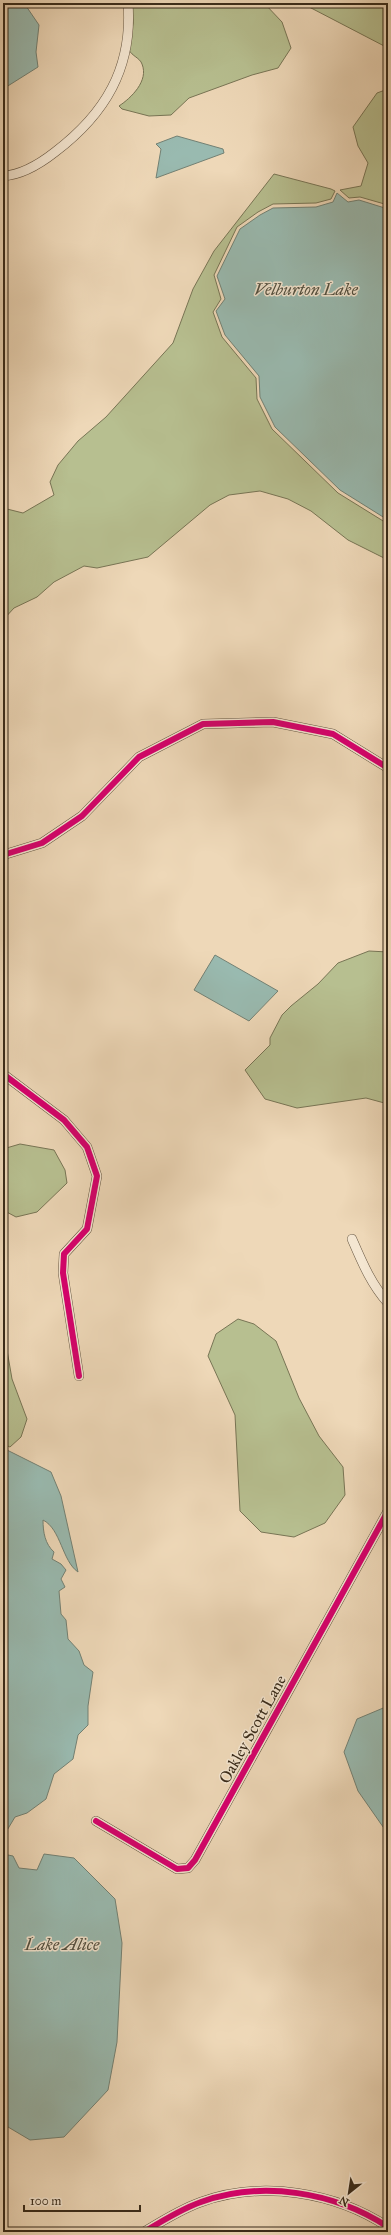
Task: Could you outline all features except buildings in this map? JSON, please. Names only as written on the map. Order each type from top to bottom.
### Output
[{"type":"street","points":[[3,176],[24,170],[48,158],[75,137],[101,109],[114,85],[127,45],[129,24],[128,3]]},
{"type":"street","points":[[3,855],[42,843],[82,816],[139,757],[203,724],[272,722],[333,734],[388,768]]},
{"type":"street","points":[[3,1074],[64,1120],[88,1147],[97,1176],[87,1229],[64,1254],[63,1273],[79,1376]]},
{"type":"street","points":[[352,1239],[366,1273],[388,1303]]},
{"type":"street","name":"Oakley Scott Lane","points":[[96,1821],[178,1869],[188,1868],[198,1854],[388,1511]]},
{"type":"street","points":[[144,2232],[163,2220],[200,2202],[235,2193],[276,2191],[332,2200],[366,2213],[388,2227]]},
{"type":"green space","points":[[132,3],[264,3],[282,22],[291,48],[278,68],[252,75],[189,98],[171,115],[149,116],[122,109],[119,106],[138,88],[143,77],[144,70],[141,62],[129,50],[133,23]]},
{"type":"green space","points":[[301,3],[388,3],[388,48],[313,9]]},
{"type":"green space","points":[[388,89],[388,205],[360,197],[349,198],[340,190],[361,186],[368,163],[358,146],[353,127],[377,93]]},
{"type":"green space","points":[[274,174],[335,191],[331,199],[316,203],[273,204],[258,212],[237,227],[214,275],[221,299],[213,312],[222,337],[256,378],[257,399],[272,429],[338,493],[388,524],[388,560],[348,540],[311,511],[288,499],[260,491],[229,495],[210,505],[148,557],[97,568],[84,566],[54,582],[37,597],[14,608],[3,620],[3,508],[23,513],[54,495],[50,482],[58,465],[78,441],[106,417],[173,343],[193,289],[214,251]]},
{"type":"green space","points":[[369,951],[388,952],[388,1104],[366,1098],[297,1108],[265,1099],[245,1070],[270,1045],[270,1038],[282,1015],[318,984],[338,963]]},
{"type":"green space","points":[[20,1144],[54,1150],[65,1170],[67,1183],[37,1212],[16,1217],[3,1210],[3,1149]]},
{"type":"green space","points":[[238,1319],[254,1324],[276,1341],[299,1398],[319,1436],[343,1467],[345,1495],[325,1523],[294,1537],[261,1532],[240,1511],[235,1415],[208,1356],[216,1334]]},
{"type":"green space","points":[[3,1327],[12,1379],[27,1419],[21,1437],[10,1447],[3,1444]]},
{"type":"water","points":[[3,3],[24,3],[39,25],[36,52],[38,67],[3,89]]},
{"type":"water","points":[[177,136],[223,149],[224,153],[156,178],[161,149],[156,144]]},
{"type":"water","name":"Velburton Lake","points":[[337,193],[348,202],[359,200],[388,209],[388,520],[340,490],[275,427],[260,397],[259,376],[225,335],[216,311],[225,299],[217,276],[240,229],[273,208],[316,207],[333,202]]},
{"type":"water","points":[[215,955],[278,991],[249,1021],[194,990]]},
{"type":"water","points":[[3,1448],[51,1472],[61,1496],[78,1572],[68,1560],[54,1530],[43,1520],[44,1533],[48,1545],[54,1552],[52,1559],[61,1564],[66,1570],[61,1579],[65,1587],[59,1591],[61,1614],[66,1620],[68,1639],[79,1651],[84,1665],[93,1672],[88,1706],[88,1725],[78,1735],[73,1759],[54,1774],[46,1799],[27,1813],[15,1817],[3,1837]]},
{"type":"water","points":[[388,1706],[388,1834],[358,1791],[344,1752],[357,1719]]},
{"type":"water","name":"Lake Alice","points":[[3,1854],[13,1856],[19,1868],[37,1870],[44,1854],[74,1858],[115,1899],[122,1943],[117,2042],[108,2090],[64,2137],[30,2140],[3,2124]]},
{"type":"cycle path","points":[[3,855],[42,843],[82,816],[139,757],[203,724],[273,722],[333,734],[388,768]]},
{"type":"cycle path","points":[[3,1074],[64,1120],[87,1147],[97,1176],[87,1229],[64,1254],[63,1273],[79,1376]]},
{"type":"cycle path","points":[[96,1821],[177,1869],[188,1868],[195,1860],[388,1511]]},
{"type":"cycle path","points":[[144,2232],[179,2212],[201,2202],[224,2195],[273,2191],[298,2193],[345,2205],[388,2227]]}]
